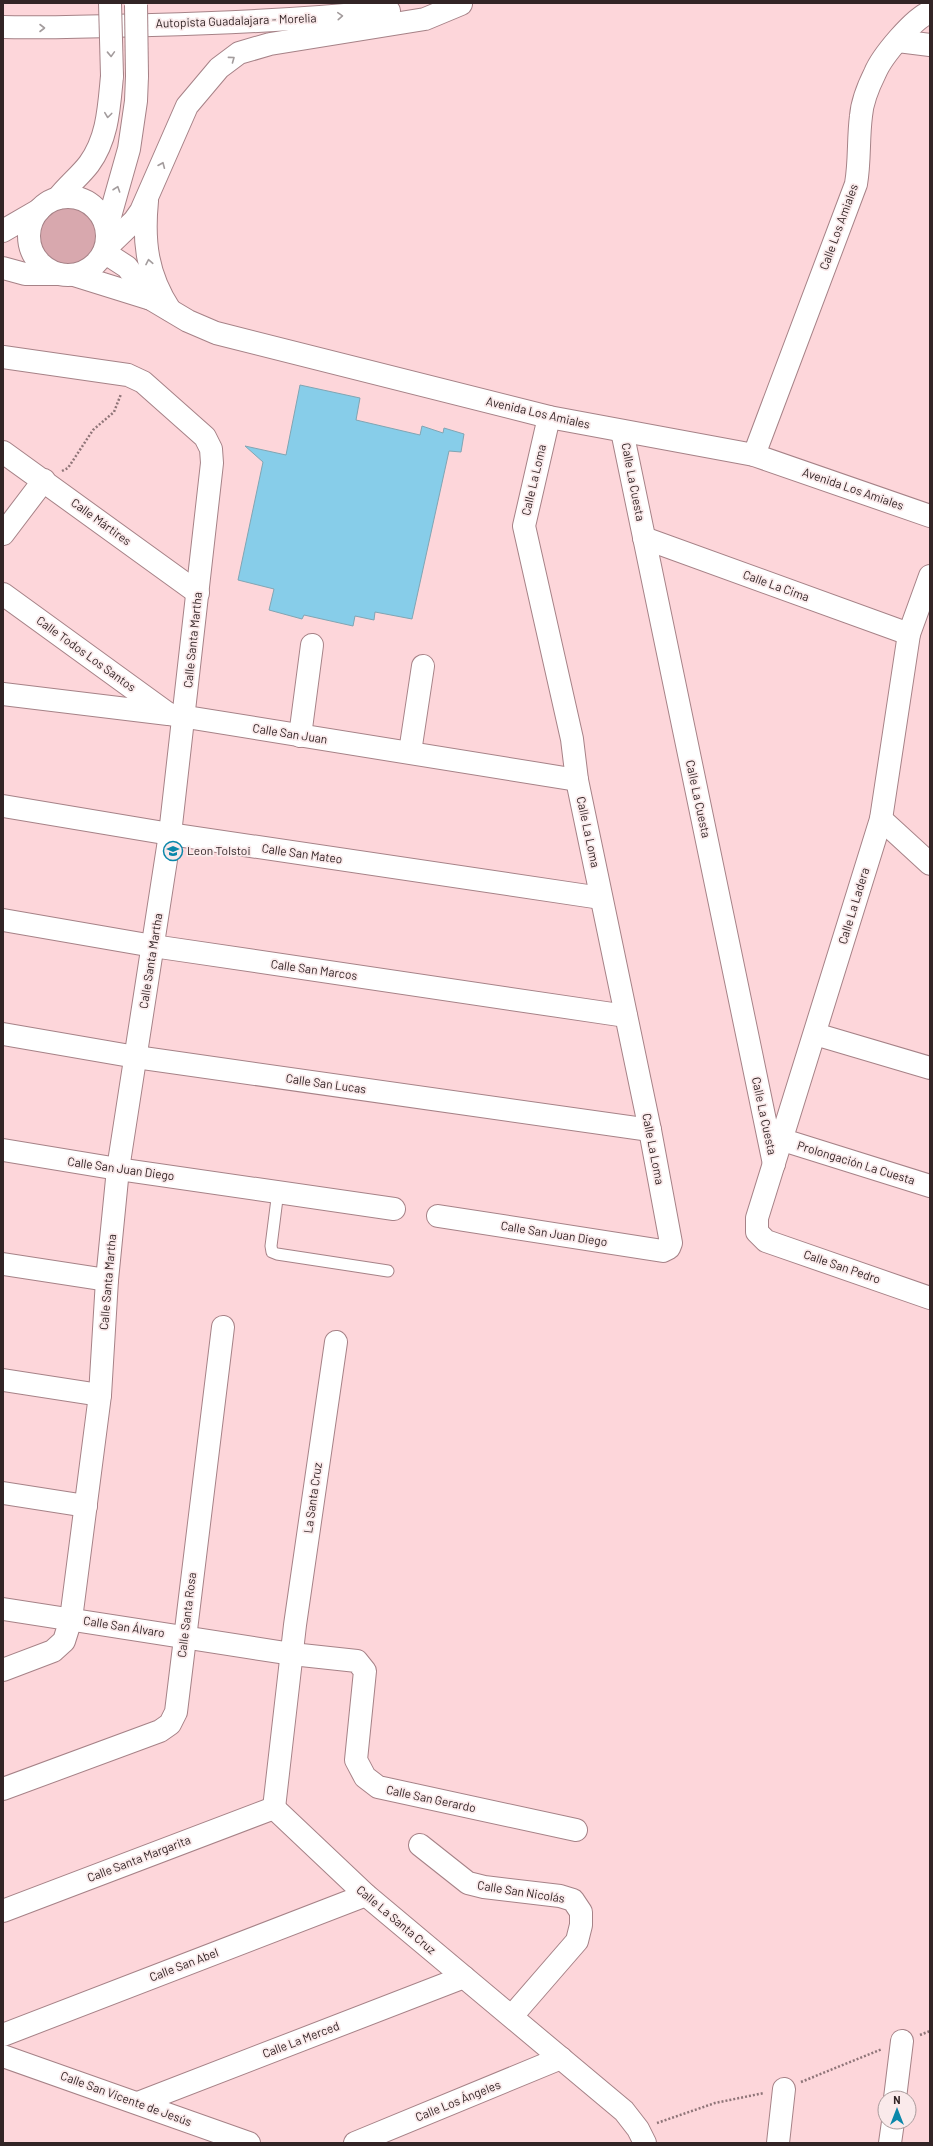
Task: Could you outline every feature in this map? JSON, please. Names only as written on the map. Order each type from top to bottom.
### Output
[{"type":"main road","points":[[3,231],[58,198],[89,164],[100,145],[107,123],[112,76],[110,3]]},
{"type":"main road","points":[[3,268],[26,274],[68,275],[87,270],[97,263],[106,242],[129,149],[136,100],[137,4]]},
{"type":"main road","points":[[106,242],[134,221],[146,201],[187,106],[219,68],[240,53],[270,44],[425,19],[465,4]]},
{"type":"main road","name":"Autopista Guadalajara - Morelia","points":[[3,27],[41,28],[223,23],[340,16],[465,4]]},
{"type":"main road","name":"Calle Los Amiales","points":[[754,455],[856,184],[859,166],[861,115],[875,72],[898,41],[923,15],[930,12]]},
{"type":"main road","points":[[898,41],[930,45]]},
{"type":"main road","points":[[58,198],[70,196],[83,199],[94,206],[102,215],[106,242]]},
{"type":"main road","points":[[146,201],[145,235],[151,271],[157,290],[170,310]]},
{"type":"main road","points":[[39,210],[32,220],[29,231],[29,243],[33,254],[40,263],[50,270],[68,275]]},
{"type":"main road","name":"Avenida Los Amiales","points":[[106,242],[151,298]]},
{"type":"main road","name":"Avenida Los Amiales","points":[[68,275],[151,298],[188,321],[216,332],[549,417],[754,455],[930,516]]},
{"type":"main road","name":"Calle Santa Martha","points":[[3,357],[128,375],[143,382],[205,437],[210,449],[212,463],[198,593],[176,716],[170,834],[118,1169],[107,1280],[100,1395],[71,1619],[64,1641],[53,1651],[3,1670]]},
{"type":"main road","name":"Calle La Loma","points":[[549,417],[524,526],[572,739],[577,780],[650,1130],[671,1243],[668,1248]]},
{"type":"main road","name":"Calle La Cuesta","points":[[622,431],[774,1167]]},
{"type":"main road","name":"Calle Mártires","points":[[3,452],[44,480],[198,593]]},
{"type":"main road","points":[[3,534],[44,480]]},
{"type":"main road","name":"Calle La Cima","points":[[644,538],[909,634]]},
{"type":"main road","name":"Calle La Ladera","points":[[757,1232],[757,1218],[881,819],[909,634],[930,576]]},
{"type":"main road","name":"Calle Todos Los Santos","points":[[3,594],[176,716]]},
{"type":"main road","points":[[300,736],[312,645]]},
{"type":"main road","points":[[410,752],[423,666]]},
{"type":"main road","name":"Calle San Juan","points":[[3,694],[176,716],[410,752],[577,780]]},
{"type":"main road","name":"Calle San Mateo","points":[[3,806],[170,834],[601,898]]},
{"type":"main road","points":[[881,819],[930,864]]},
{"type":"main road","name":"Calle San Marcos","points":[[3,920],[153,946],[626,1016]]},
{"type":"main road","name":"Calle San Lucas","points":[[3,1034],[136,1057],[650,1130]]},
{"type":"main road","points":[[815,1034],[930,1068]]},
{"type":"main road","name":"Prolongación La Cuesta","points":[[782,1140],[930,1186]]},
{"type":"main road","name":"Calle San Juan Diego","points":[[3,1150],[118,1169],[394,1209]]},
{"type":"main road","name":"Calle San Juan Diego","points":[[438,1216],[663,1251],[668,1248]]},
{"type":"main road","name":"Calle San Pedro","points":[[757,1232],[766,1241],[930,1298]]},
{"type":"main road","points":[[3,1264],[107,1280]]},
{"type":"main road","name":"Calle Santa Rosa","points":[[3,1789],[160,1731],[170,1724],[176,1712],[223,1326]]},
{"type":"main road","name":"La Santa Cruz","points":[[292,1654],[336,1342]]},
{"type":"main road","points":[[3,1380],[100,1395]]},
{"type":"main road","points":[[3,1493],[86,1506]]},
{"type":"main road","name":"Calle San Álvaro","points":[[3,1609],[292,1654],[357,1662],[362,1665],[365,1671],[365,1679]]},
{"type":"main road","points":[[274,1808],[292,1654]]},
{"type":"main road","name":"Calle San Gerardo","points":[[365,1679],[356,1760],[365,1777],[378,1787],[576,1830]]},
{"type":"main road","name":"Calle La Santa Cruz","points":[[274,1808],[366,1895],[624,2111],[641,2136]]},
{"type":"main road","name":"Calle Santa Margarita","points":[[3,1911],[274,1808]]},
{"type":"main road","name":"Calle San Nicolás","points":[[420,1846],[468,1883],[484,1887],[560,1896],[573,1900],[581,1912],[581,1925],[577,1941],[512,2016]]},
{"type":"main road","name":"Calle San Abel","points":[[3,2035],[366,1895]]},
{"type":"main road","name":"Calle La Merced","points":[[138,2103],[464,1977]]},
{"type":"main road","points":[[896,2090],[902,2041]]},
{"type":"main road","name":"Calle San Vicente de Jesús","points":[[3,2056],[250,2143]]},
{"type":"main road","name":"Calle Los Ángeles","points":[[355,2143],[561,2058]]},
{"type":"main road","points":[[778,2143],[784,2089]]},
{"type":"main road","points":[[890,2143],[892,2130]]},
{"type":"lane","points":[[278,1191],[271,1246],[272,1252],[388,1271]]},
{"type":"path","points":[[44,480],[68,468],[93,430],[114,412],[128,375]]},
{"type":"shaded area","points":[[67,206],[84,211],[92,219],[97,236],[92,253],[84,261],[67,266],[50,261],[42,253],[37,236],[42,219],[50,211]]},
{"type":"building","points":[[300,385],[360,398],[356,420],[420,435],[422,426],[443,433],[444,428],[464,434],[461,452],[449,451],[412,619],[375,612],[374,620],[355,616],[353,626],[304,615],[302,619],[269,610],[274,589],[238,580],[263,462],[245,446],[286,455]]},
{"type":"place","name":"Leon Tolstoi","points":[[173,851]]}]
